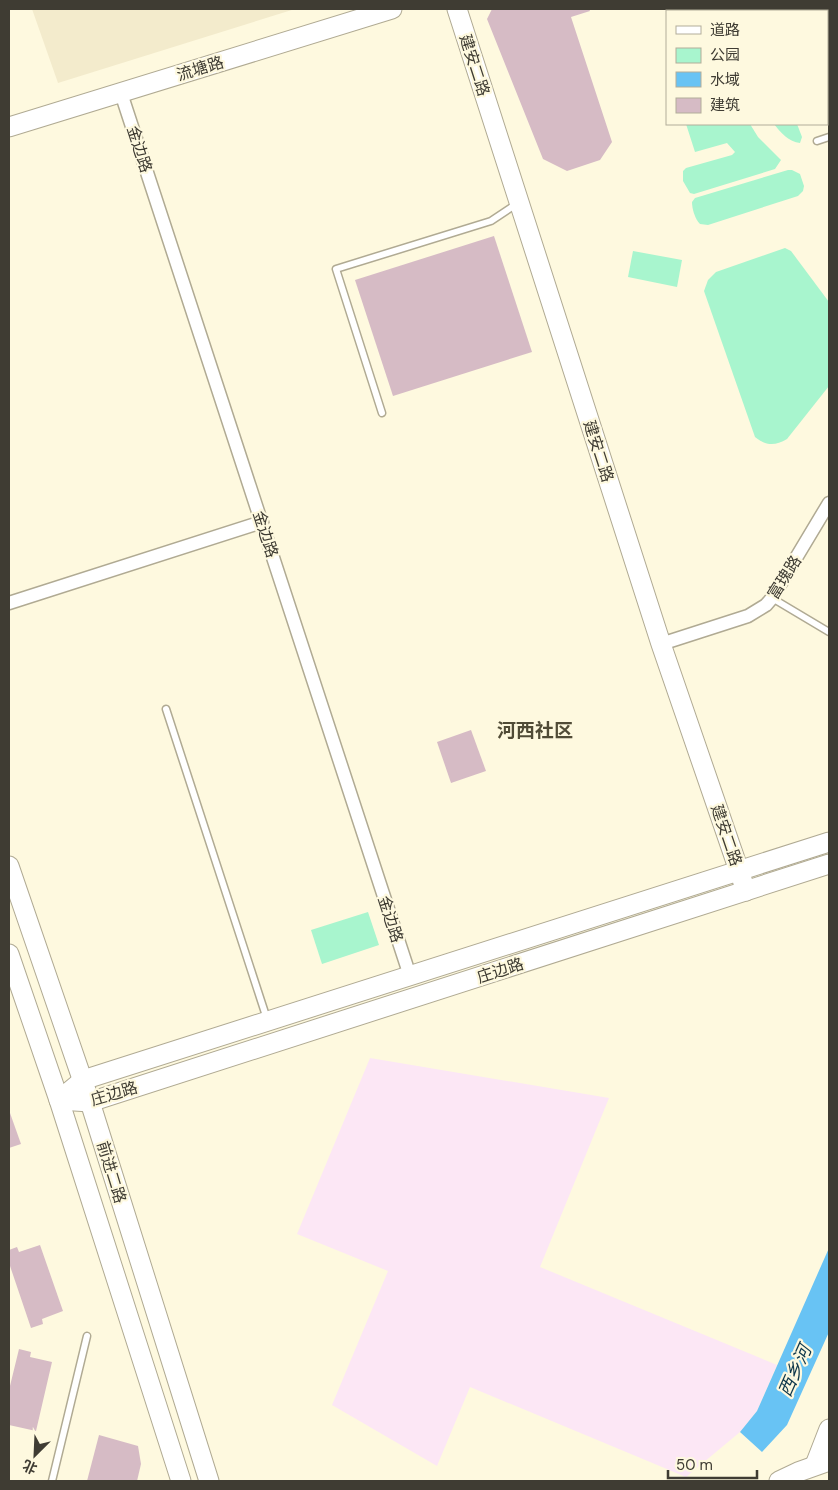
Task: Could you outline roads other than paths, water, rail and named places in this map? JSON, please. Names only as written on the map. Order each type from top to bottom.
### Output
[{"type":"main road","name":"流塘路","points":[[9,128],[392,9]]},
{"type":"main road","name":"建安二路","points":[[457,9],[661,644],[746,890]]},
{"type":"main road","name":"庄边路","points":[[59,1100],[83,1080],[829,842]]},
{"type":"main road","name":"庄边路","points":[[59,1100],[90,1102],[829,864]]},
{"type":"main road","name":"前进二路","points":[[9,866],[83,1080],[209,1481]]},
{"type":"main road","name":"前进二路","points":[[9,954],[59,1100],[181,1481]]},
{"type":"main road","points":[[780,1481],[822,1463],[829,1429]]},
{"type":"street","name":"金边路","points":[[121,93],[410,976]]},
{"type":"street","name":"富瑰路","points":[[661,644],[748,616],[766,605],[829,503]]},
{"type":"street","points":[[9,603],[262,522]]},
{"type":"lane","points":[[817,141],[829,137]]},
{"type":"lane","points":[[382,413],[336,269],[491,220],[519,202]]},
{"type":"lane","points":[[772,598],[829,632]]},
{"type":"lane","points":[[166,709],[268,1021]]},
{"type":"lane","points":[[52,1481],[87,1336]]},
{"type":"water","name":"西乡河","points":[[829,1248],[829,1332],[787,1425],[762,1452],[740,1432],[757,1411]]},
{"type":"district","name":"河西社区","points":[[535,730]]}]
